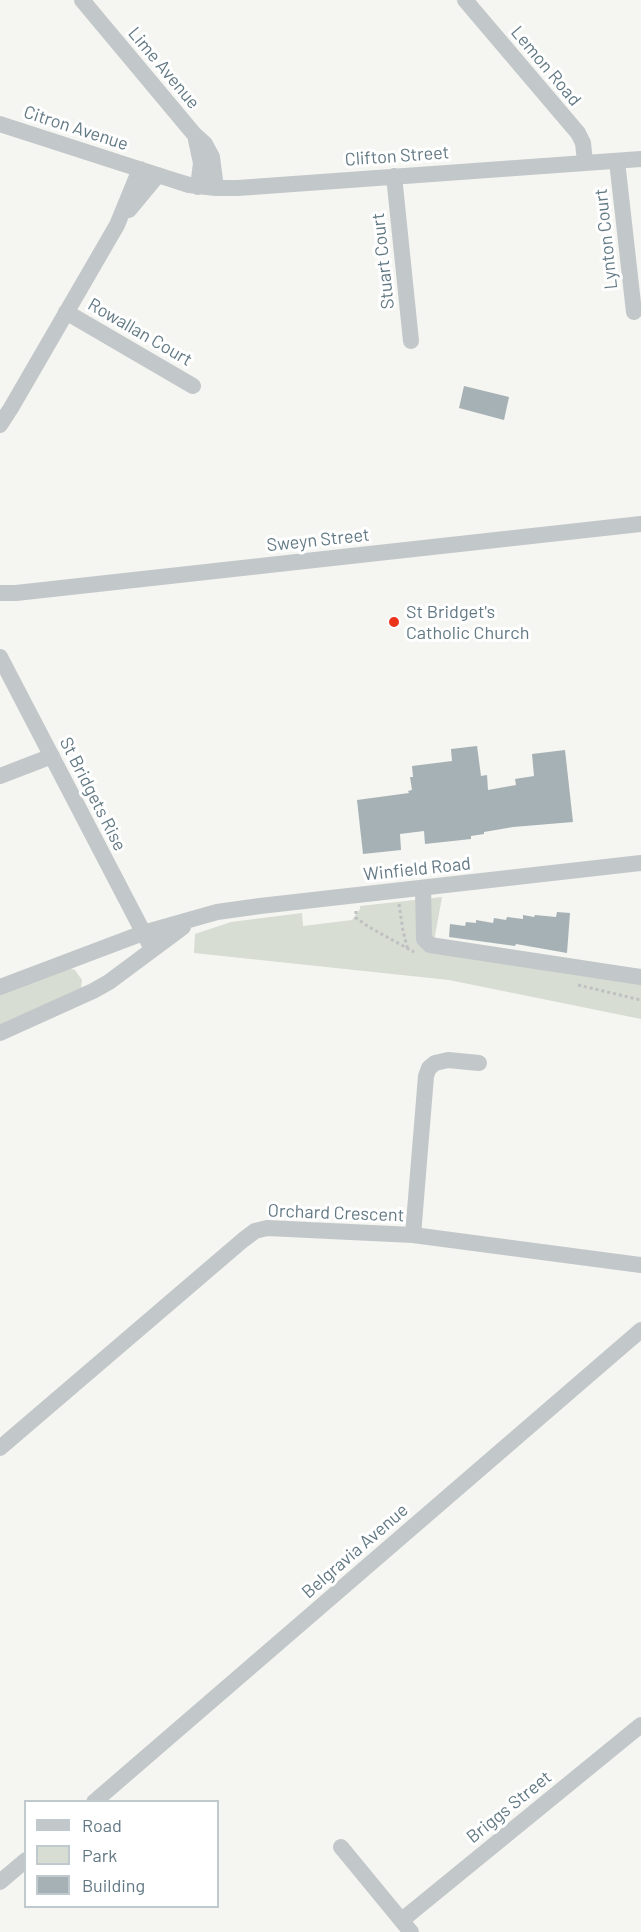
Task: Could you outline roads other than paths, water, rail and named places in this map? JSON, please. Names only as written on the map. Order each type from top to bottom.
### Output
[{"type":"street","name":"Lime Avenue","points":[[82,0],[209,149],[216,188]]},
{"type":"street","name":"Lemon Road","points":[[465,0],[578,134],[583,143],[585,162]]},
{"type":"street","name":"Citron Avenue","points":[[0,124],[140,170]]},
{"type":"street","name":"Lime Avenue","points":[[194,134],[200,154],[198,187]]},
{"type":"street","name":"Clifton Street","points":[[140,170],[198,187],[216,188],[641,159]]},
{"type":"street","name":"Lynton Court","points":[[617,161],[634,312]]},
{"type":"street","points":[[0,425],[117,225],[140,170]]},
{"type":"street","points":[[117,225],[158,176]]},
{"type":"street","name":"Stuart Court","points":[[394,176],[411,341]]},
{"type":"street","name":"Rowallan Court","points":[[66,312],[194,386]]},
{"type":"street","name":"Sweyn Street","points":[[0,593],[28,592],[641,524]]},
{"type":"street","name":"St Bridgets Rise","points":[[0,657],[152,949]]},
{"type":"street","points":[[0,776],[52,756]]},
{"type":"street","name":"Winfield Road","points":[[0,987],[143,933],[235,909],[641,863]]},
{"type":"street","points":[[423,888],[424,939],[430,945],[641,976]]},
{"type":"street","name":"Winfield Road","points":[[0,1033],[109,982],[199,917]]},
{"type":"street","points":[[413,1235],[426,1076],[429,1068],[435,1063],[448,1060],[479,1063]]},
{"type":"street","name":"Orchard Crescent","points":[[0,1448],[255,1231],[267,1227],[413,1235],[641,1265]]},
{"type":"street","name":"Belgravia Avenue","points":[[96,1800],[641,1330]]},
{"type":"street","name":"Briggs Street","points":[[407,1926],[641,1725]]},
{"type":"street","points":[[341,1847],[407,1926]]},
{"type":"street","points":[[0,1882],[24,1862]]},
{"type":"place","name":"St Bridget's Catholic Church","points":[[394,622]]}]
